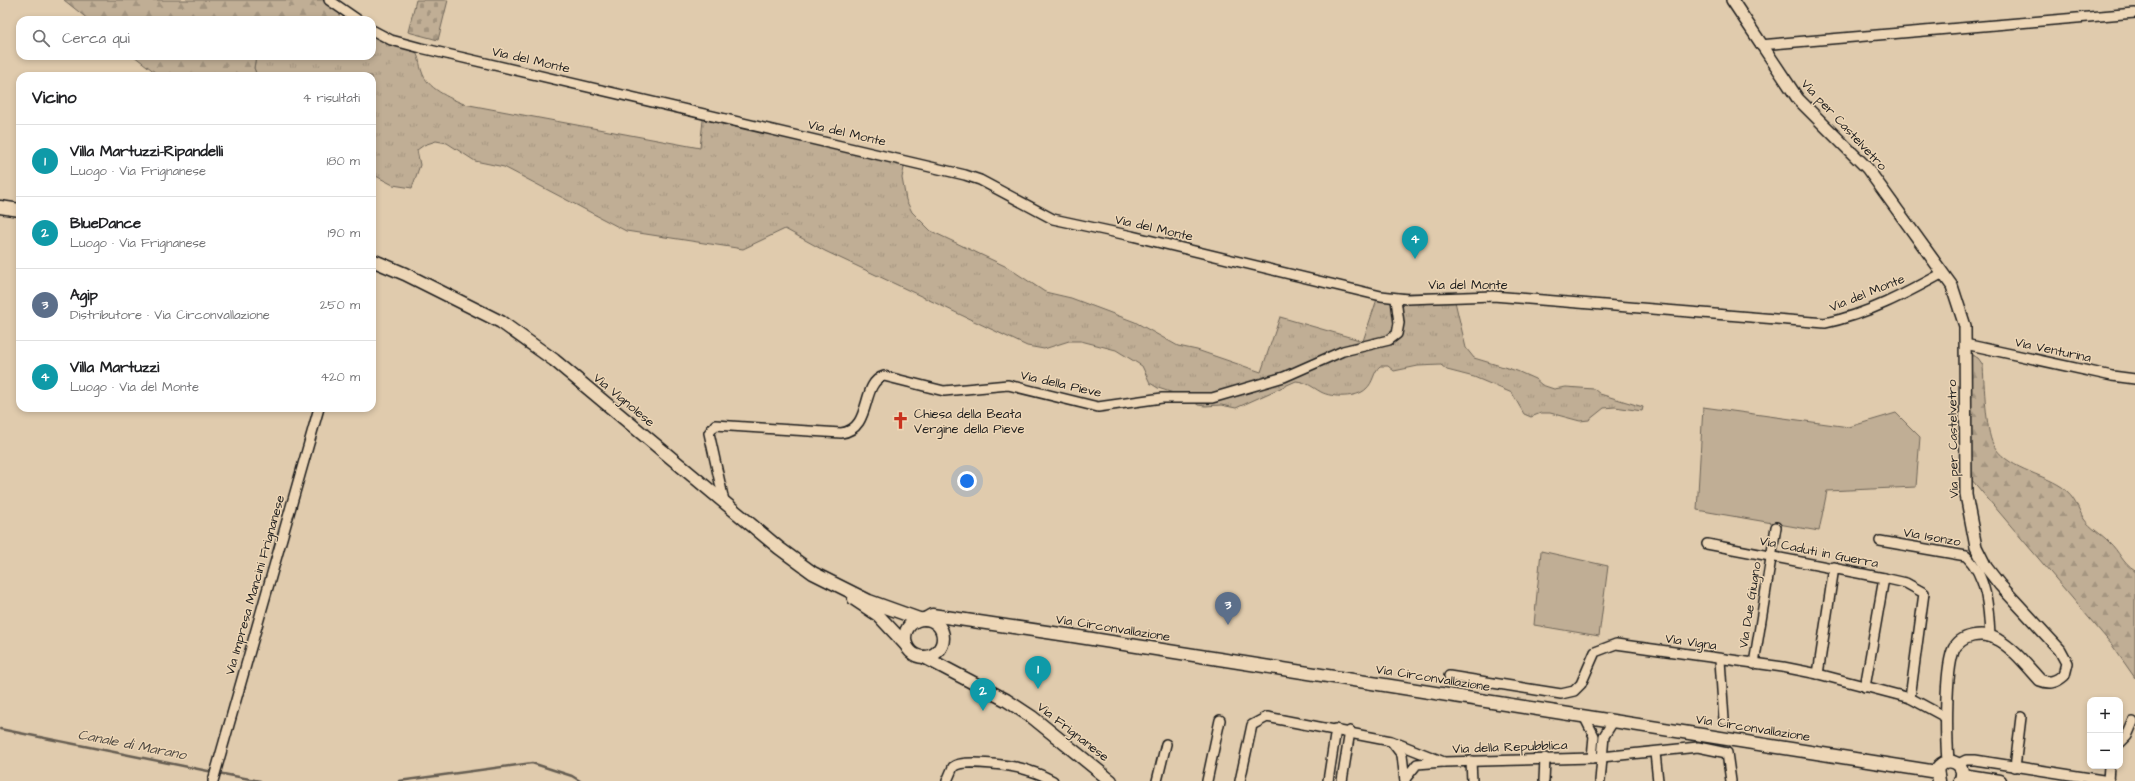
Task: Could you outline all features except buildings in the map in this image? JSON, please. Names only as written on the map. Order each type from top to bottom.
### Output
[{"type":"main road","points":[[0,207],[16,209]]},
{"type":"main road","name":"Via Vignolese","points":[[376,262],[468,304],[524,337],[554,360],[795,561],[813,573],[841,588]]},
{"type":"main road","points":[[841,588],[856,601],[878,615],[912,653],[924,657],[930,656],[939,649],[943,639],[941,629],[932,620],[922,619],[909,625],[906,631],[906,645]]},
{"type":"main road","name":"Via Circonvallazione","points":[[841,588],[869,601],[922,619],[932,616],[955,619],[1614,720],[1938,776]]},
{"type":"main road","points":[[941,629],[946,622],[955,619]]},
{"type":"main road","points":[[939,649],[953,673]]},
{"type":"main road","name":"Via Frignanese","points":[[924,657],[1006,700],[1032,717],[1111,781]]},
{"type":"main road","points":[[1938,776],[1940,764],[2000,781]]},
{"type":"street","points":[[329,0],[352,16]]},
{"type":"street","name":"Via per Castelvetro","points":[[1732,0],[1798,99],[1867,168],[1952,286],[1958,300],[1965,326],[1966,495],[1976,547],[1986,567],[2000,585],[2065,657],[2066,669],[2064,675],[2051,683],[2040,680],[2004,643],[1990,637],[1979,635],[1970,636],[1958,644],[1954,651],[1949,678],[1947,718],[1957,770]]},
{"type":"street","points":[[1760,44],[2135,13]]},
{"type":"street","name":"Via del Monte","points":[[376,32],[391,40],[421,48],[965,174],[980,180],[1053,219],[1396,299],[1493,296],[1825,323],[1861,312],[1922,285],[1943,273]]},
{"type":"street","name":"Via della Pieve","points":[[724,501],[709,433],[715,425],[841,433],[850,431],[858,424],[875,382],[884,376],[944,391],[1008,385],[1098,407],[1162,398],[1202,399],[1222,397],[1284,377],[1344,351],[1389,340],[1397,334],[1399,327],[1396,299]]},
{"type":"street","name":"Via Venturina","points":[[1966,344],[2112,376],[2135,379]]},
{"type":"street","name":"Via Impresa Mancini Frignanese","points":[[215,775],[317,412]]},
{"type":"street","name":"Via Due Giugno","points":[[1754,664],[1776,527]]},
{"type":"street","name":"Via Isonzo","points":[[1880,541],[1966,556],[1982,583],[1989,612],[1990,637]]},
{"type":"street","name":"Via Caduti in Guerra","points":[[1707,544],[1772,555],[1884,578],[1906,583],[1924,593],[1910,698]]},
{"type":"street","points":[[1818,674],[1834,567]]},
{"type":"street","points":[[1865,687],[1884,578]]},
{"type":"street","name":"Via Vigna","points":[[1450,676],[1561,694],[1574,691],[1582,684],[1595,652],[1616,644],[1818,674],[1910,698],[1947,718]]},
{"type":"street","points":[[1720,660],[1724,720]]},
{"type":"street","points":[[1584,716],[1594,736],[1600,781]]},
{"type":"street","name":"Via della Repubblica","points":[[1240,781],[1252,725],[1267,717],[1350,731],[1391,740],[1444,762],[1545,758],[1596,758],[1655,753],[1698,747],[1728,753],[1731,781]]},
{"type":"street","points":[[2015,767],[2021,717]]},
{"type":"street","points":[[1207,781],[1220,720]]},
{"type":"street","points":[[1596,758],[1604,736],[1614,720]]},
{"type":"street","points":[[2123,740],[2127,736],[2133,722]]},
{"type":"street","points":[[1328,781],[1336,729]]},
{"type":"street","points":[[1342,781],[1350,731]]},
{"type":"street","points":[[1391,740],[1402,755],[1405,780]]},
{"type":"street","points":[[1157,781],[1166,744]]},
{"type":"street","points":[[1655,753],[1658,781]]},
{"type":"street","points":[[1544,781],[1545,758]]},
{"type":"street","points":[[1957,770],[1966,760],[1975,760],[2108,781],[2109,769]]},
{"type":"street","points":[[1471,761],[1472,781]]},
{"type":"street","points":[[1405,780],[1417,764],[1444,762]]},
{"type":"street","points":[[947,781],[953,767],[962,763],[989,764],[1024,769],[1053,781]]},
{"type":"green space","points":[[64,0],[323,0],[341,13],[339,16],[84,16]]},
{"type":"green space","points":[[416,0],[448,0],[438,40],[408,32]]},
{"type":"green space","points":[[376,36],[400,47],[415,51],[419,59],[422,72],[429,83],[439,92],[464,104],[700,148],[704,111],[905,163],[902,178],[906,200],[912,212],[931,231],[1007,267],[1045,292],[1071,298],[1135,322],[1178,346],[1197,350],[1261,372],[1280,317],[1363,341],[1379,293],[1453,293],[1466,348],[1474,358],[1517,371],[1535,379],[1542,385],[1554,389],[1566,387],[1594,389],[1600,394],[1643,407],[1642,411],[1615,407],[1604,408],[1589,420],[1580,421],[1550,413],[1541,413],[1531,417],[1524,414],[1512,393],[1474,377],[1447,370],[1441,365],[1418,366],[1394,371],[1388,366],[1380,366],[1366,389],[1357,394],[1351,395],[1338,396],[1326,394],[1306,384],[1296,381],[1236,408],[1221,405],[1198,405],[1189,398],[1158,388],[1150,383],[1142,366],[1116,350],[1081,341],[1069,341],[1044,349],[1027,346],[825,251],[785,229],[743,249],[626,231],[504,167],[475,161],[447,143],[436,141],[424,145],[417,150],[420,165],[412,188],[393,185],[376,176],[376,72],[256,72],[254,68],[255,60],[376,60]]},
{"type":"green space","points":[[139,60],[255,60],[254,68],[256,72],[155,72]]},
{"type":"green space","points":[[1972,355],[1978,358],[1983,365],[1989,429],[1993,444],[1999,452],[2006,459],[2053,482],[2067,491],[2071,495],[2087,523],[2113,546],[2127,564],[2135,571],[2135,678],[2112,645],[1971,479],[1967,356]]},
{"type":"green space","points":[[1703,407],[1849,427],[1896,413],[1920,437],[1916,487],[1827,491],[1819,531],[1697,510]]},
{"type":"green space","points":[[1541,551],[1608,566],[1599,636],[1534,625]]},
{"type":"waterway","name":"Canale di Marano","points":[[0,729],[213,772]]},
{"type":"waterway","name":"Canale di Marano","points":[[399,781],[532,763],[572,776],[580,781]]},
{"type":"waterway","name":"Canale di Marano","points":[[218,773],[260,781]]},
{"type":"place","name":"Villa Martuzzi","points":[[1415,259]]},
{"type":"place","name":"Chiesa della Beata Vergine della Pieve","points":[[901,421]]},
{"type":"place","name":"Agip","points":[[1228,625]]},
{"type":"place","name":"Villa Martuzzi-Ripandelli","points":[[1038,689]]},
{"type":"place","name":"BlueDance","points":[[983,711]]}]
